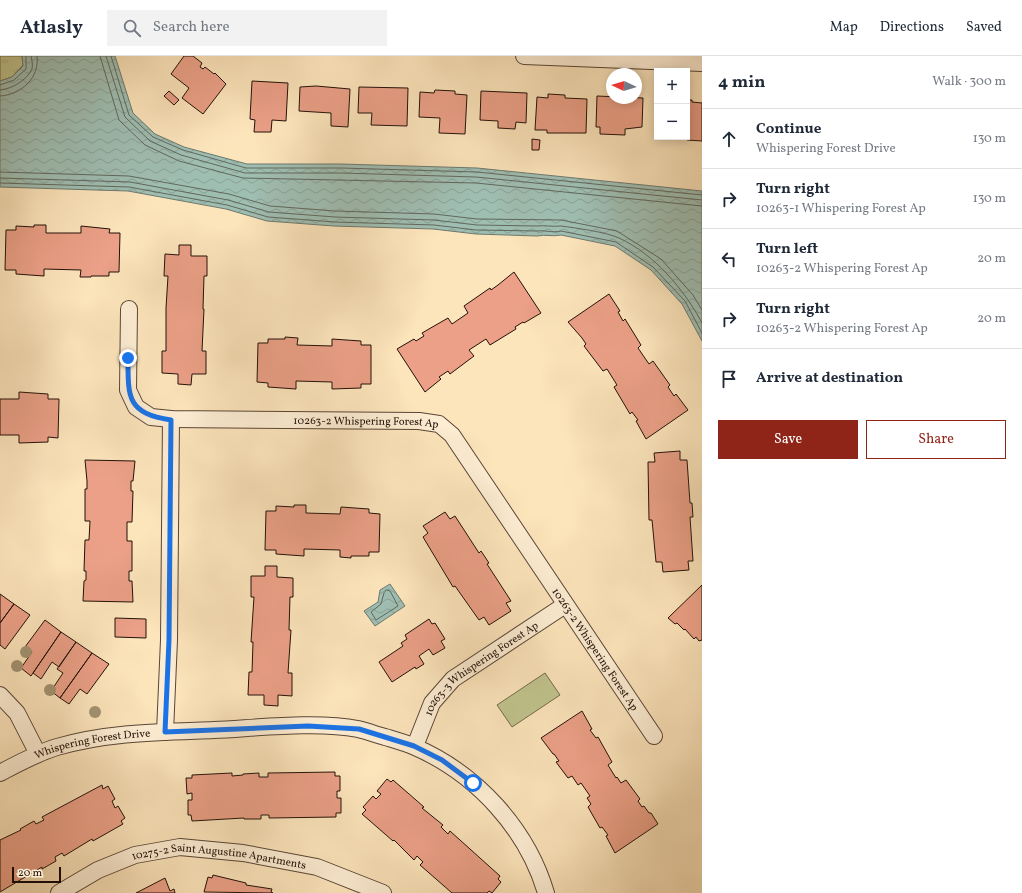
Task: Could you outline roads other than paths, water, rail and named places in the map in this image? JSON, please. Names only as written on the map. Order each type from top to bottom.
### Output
[{"type":"street","points":[[524,56],[702,63]]},
{"type":"street","name":"10263-2 Whispering Forest Ap","points":[[129,309],[128,390],[136,407],[151,417],[171,420],[401,420],[439,424],[452,435],[654,736]]},
{"type":"street","points":[[165,732],[169,640],[171,420]]},
{"type":"street","name":"10263-3 Whispering Forest Ap","points":[[414,746],[432,703],[453,679],[565,604]]},
{"type":"street","points":[[0,694],[17,713],[38,754]]},
{"type":"street","name":"Whispering Forest Drive","points":[[0,773],[38,754],[76,742],[121,734],[338,727],[359,729],[414,746],[442,760],[473,783],[496,806],[524,842],[537,869],[546,893]]},
{"type":"street","name":"10275-2 Saint Augustine Apartments","points":[[59,893],[98,870],[136,855],[180,847],[243,853],[317,867],[383,893]]},
{"type":"water","points":[[22,56],[115,56],[133,113],[155,134],[184,147],[247,164],[341,164],[477,168],[702,191],[702,341],[682,304],[651,270],[615,246],[561,235],[537,236],[476,234],[433,229],[334,226],[267,221],[226,209],[128,191],[0,187],[0,81],[12,77],[23,66]]},
{"type":"water","points":[[390,584],[405,606],[375,626],[364,611],[378,602],[380,590]]}]
